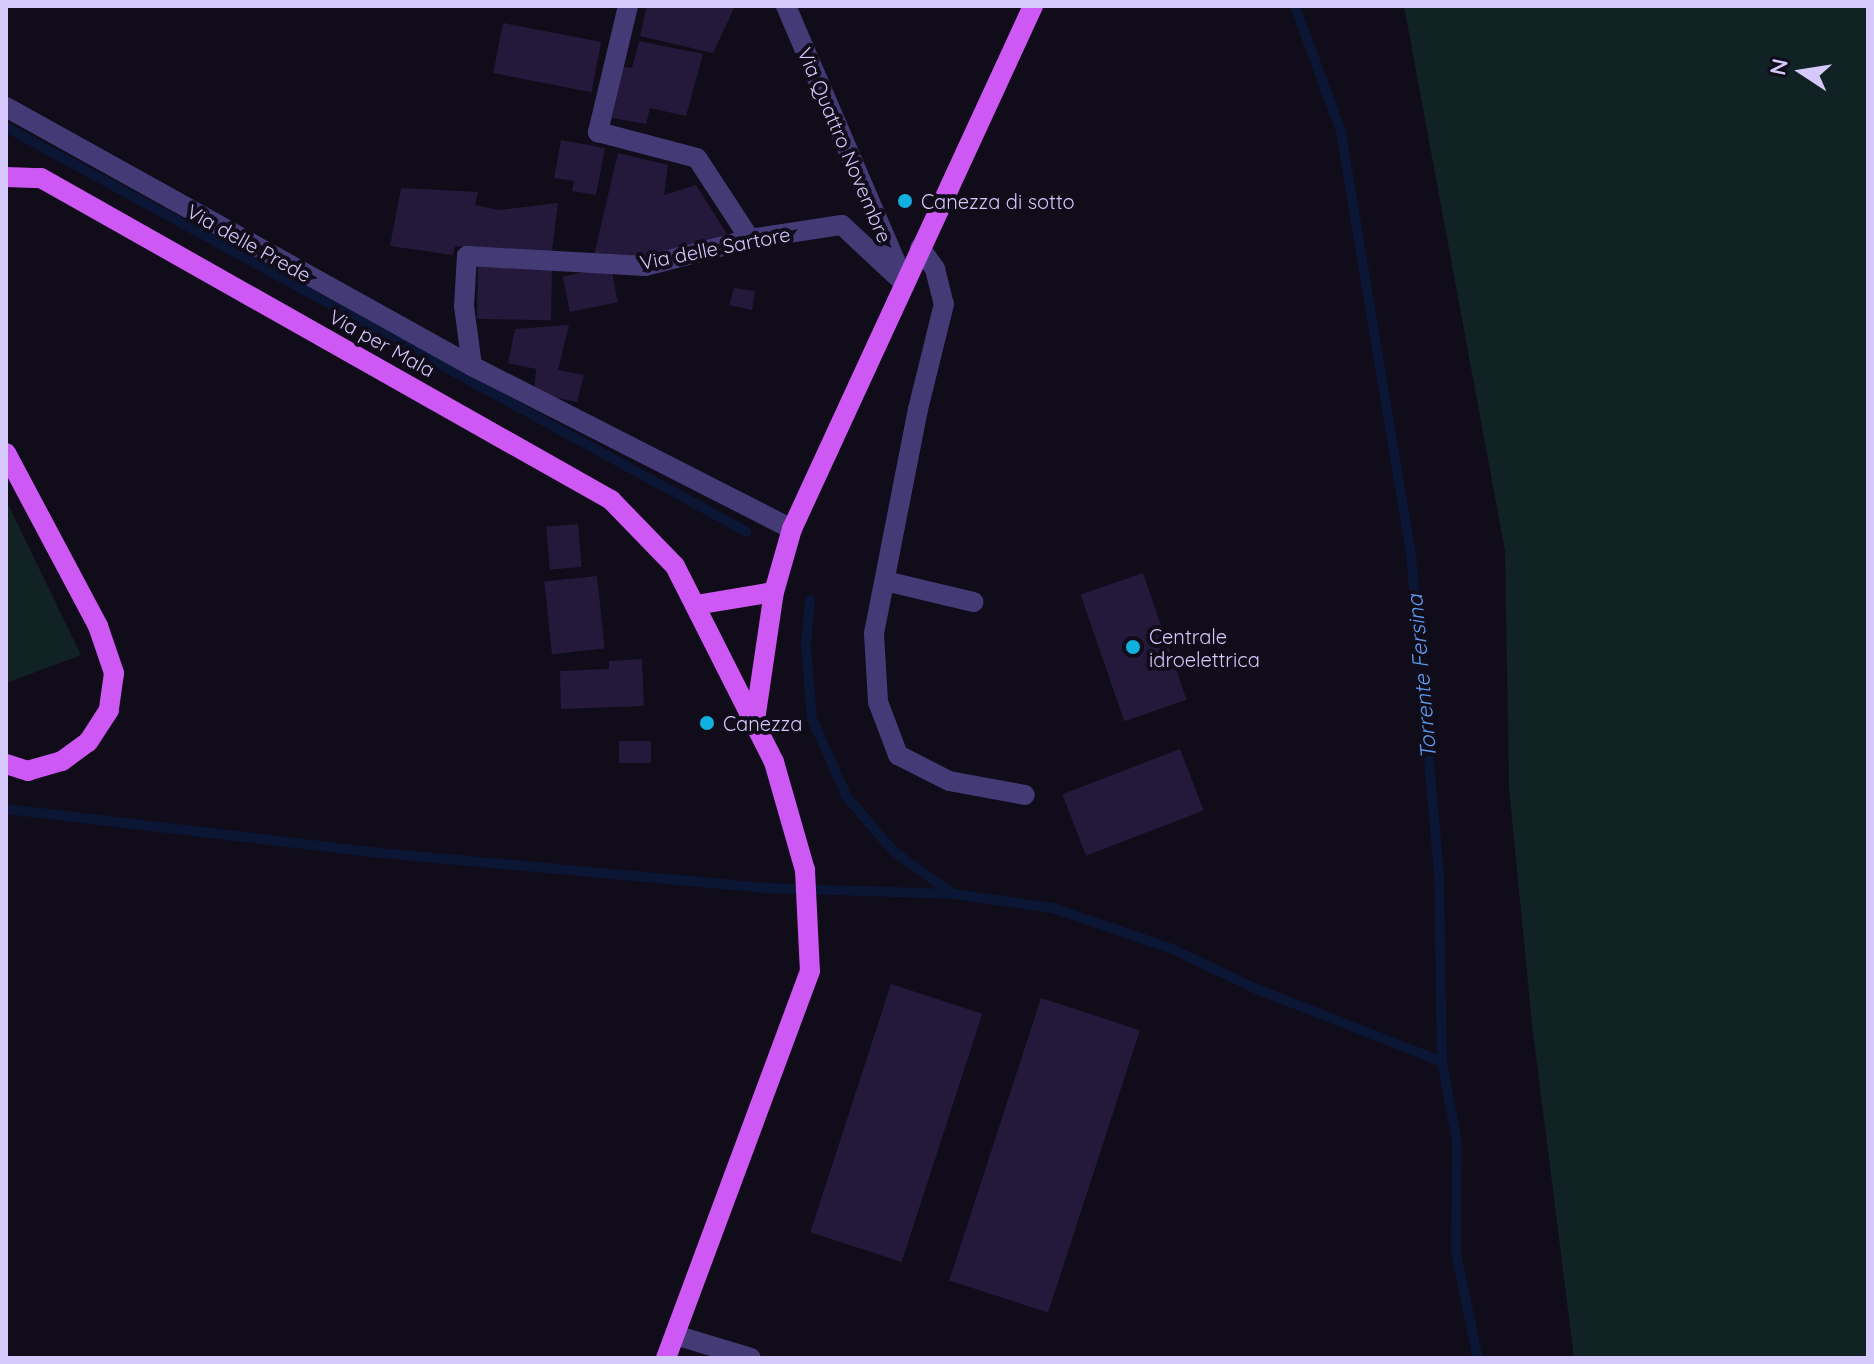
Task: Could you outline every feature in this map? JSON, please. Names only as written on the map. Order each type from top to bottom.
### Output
[{"type":"main road","points":[[755,720],[774,592],[792,529],[1033,6]]},
{"type":"main road","name":"Via per Mala","points":[[6,177],[41,178],[611,500],[675,566],[774,762],[805,870],[810,916],[810,971],[666,1358]]},
{"type":"main road","points":[[6,453],[98,626],[114,673],[109,710],[88,742],[62,761],[28,771],[6,764]]},
{"type":"main road","points":[[696,605],[774,592]]},
{"type":"street","points":[[628,6],[598,132],[697,158],[750,239]]},
{"type":"street","name":"Via Quattro Novembre","points":[[786,6],[905,284]]},
{"type":"street","name":"Via delle Prede","points":[[6,107],[472,366],[792,529]]},
{"type":"street","name":"Via delle Sartore","points":[[472,366],[464,306],[467,256],[645,266],[750,239],[842,225],[905,284]]},
{"type":"street","points":[[920,248],[935,269],[944,304],[911,440],[874,634],[878,702],[898,755],[949,781],[1025,795]]},
{"type":"street","points":[[885,581],[974,602]]},
{"type":"street","points":[[675,1335],[751,1358]]},
{"type":"shaded area","points":[[1404,6],[1868,6],[1868,1358],[1574,1358],[1532,1024],[1509,788],[1505,551]]},
{"type":"shaded area","points":[[6,500],[81,655],[6,683]]},
{"type":"building","points":[[647,6],[735,6],[713,53],[640,36]]},
{"type":"building","points":[[503,23],[601,42],[591,92],[493,73]]},
{"type":"building","points":[[639,41],[703,54],[686,116],[650,108],[646,124],[612,118],[623,67],[632,68]]},
{"type":"building","points":[[561,140],[605,148],[596,195],[572,191],[574,181],[554,178]]},
{"type":"building","points":[[618,153],[668,165],[664,195],[696,185],[727,234],[648,257],[594,255]]},
{"type":"building","points":[[401,188],[478,192],[475,205],[499,210],[558,203],[552,251],[515,254],[455,246],[453,255],[390,246]]},
{"type":"building","points":[[478,264],[552,265],[551,320],[477,319]]},
{"type":"building","points":[[611,267],[618,302],[570,312],[563,276]]},
{"type":"building","points":[[734,288],[755,291],[752,310],[729,305]]},
{"type":"building","points":[[569,325],[558,370],[584,375],[577,402],[534,393],[536,369],[508,363],[515,329]]},
{"type":"building","points":[[578,524],[582,567],[550,570],[546,527]]},
{"type":"building","name":"Centrale idroelettrica","points":[[1143,573],[1187,700],[1124,721],[1081,594]]},
{"type":"building","points":[[597,576],[605,649],[552,654],[544,582]]},
{"type":"building","points":[[642,659],[644,706],[561,709],[560,671],[609,669],[609,661]]},
{"type":"building","points":[[619,741],[651,741],[651,763],[619,763]]},
{"type":"building","points":[[1180,749],[1204,811],[1086,856],[1062,794]]},
{"type":"building","points":[[891,984],[982,1014],[902,1262],[810,1232]]},
{"type":"building","points":[[1041,998],[1140,1030],[1048,1313],[949,1280]]},
{"type":"waterway","name":"Torrente Fersina","points":[[1295,6],[1341,132],[1411,555],[1439,874],[1442,1062],[1457,1142],[1456,1253],[1478,1358]]},
{"type":"waterway","points":[[6,127],[747,532]]},
{"type":"waterway","points":[[810,600],[806,645],[812,719],[847,797],[894,852],[953,894]]},
{"type":"waterway","points":[[6,809],[381,853],[766,888],[953,894],[1053,908],[1170,948],[1252,987],[1442,1062]]},
{"type":"place","name":"Canezza di sotto","points":[[905,201]]},
{"type":"place","name":"Centrale idroelettrica","points":[[1133,647]]},
{"type":"place","name":"Canezza","points":[[707,723]]}]
